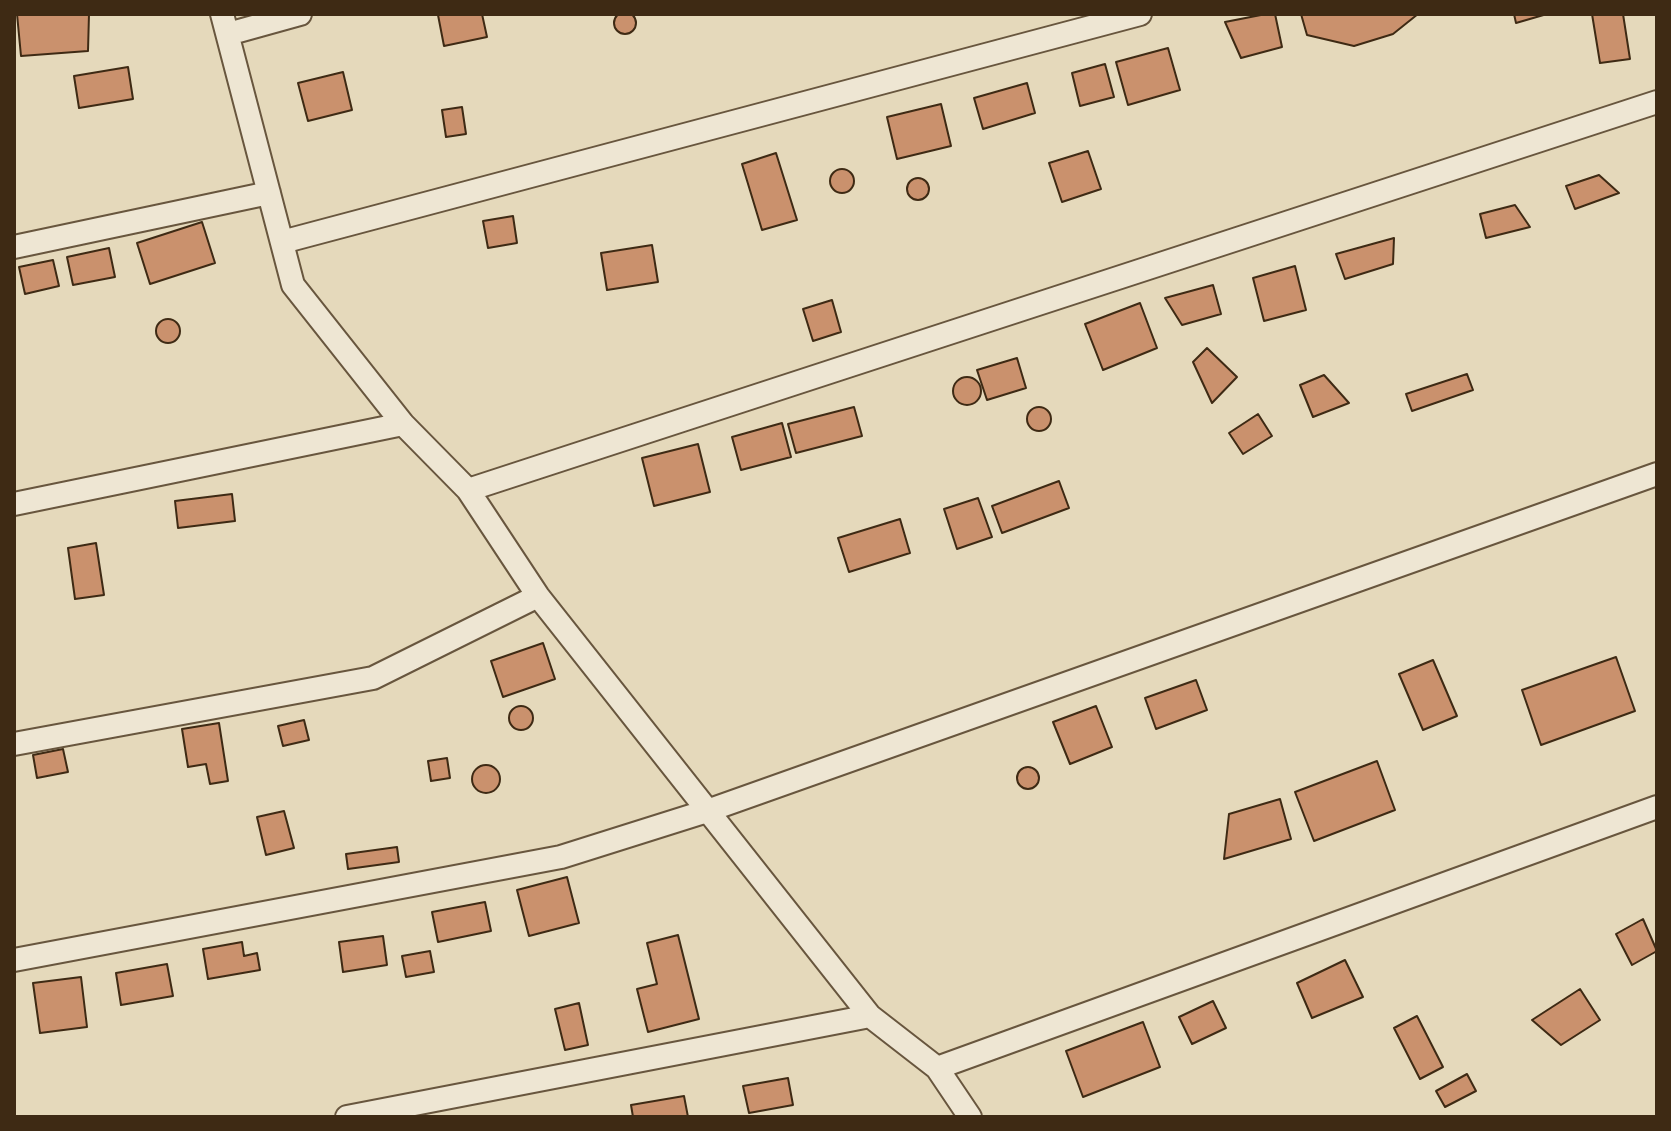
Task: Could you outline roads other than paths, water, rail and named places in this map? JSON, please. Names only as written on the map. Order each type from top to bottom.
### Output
[{"type":"street","points":[[300,14],[225,24],[293,285],[403,424],[468,490],[538,596],[870,1016],[937,1068],[970,1117]]},
{"type":"street","points":[[282,242],[1140,14]]},
{"type":"street","points":[[468,490],[1657,102]]},
{"type":"street","points":[[14,247],[269,193]]},
{"type":"street","points":[[14,504],[403,424]]},
{"type":"street","points":[[14,960],[561,857],[707,811],[1657,474]]},
{"type":"street","points":[[14,744],[373,678],[538,596]]},
{"type":"street","points":[[937,1068],[1657,807]]},
{"type":"street","points":[[347,1117],[870,1016]]}]
